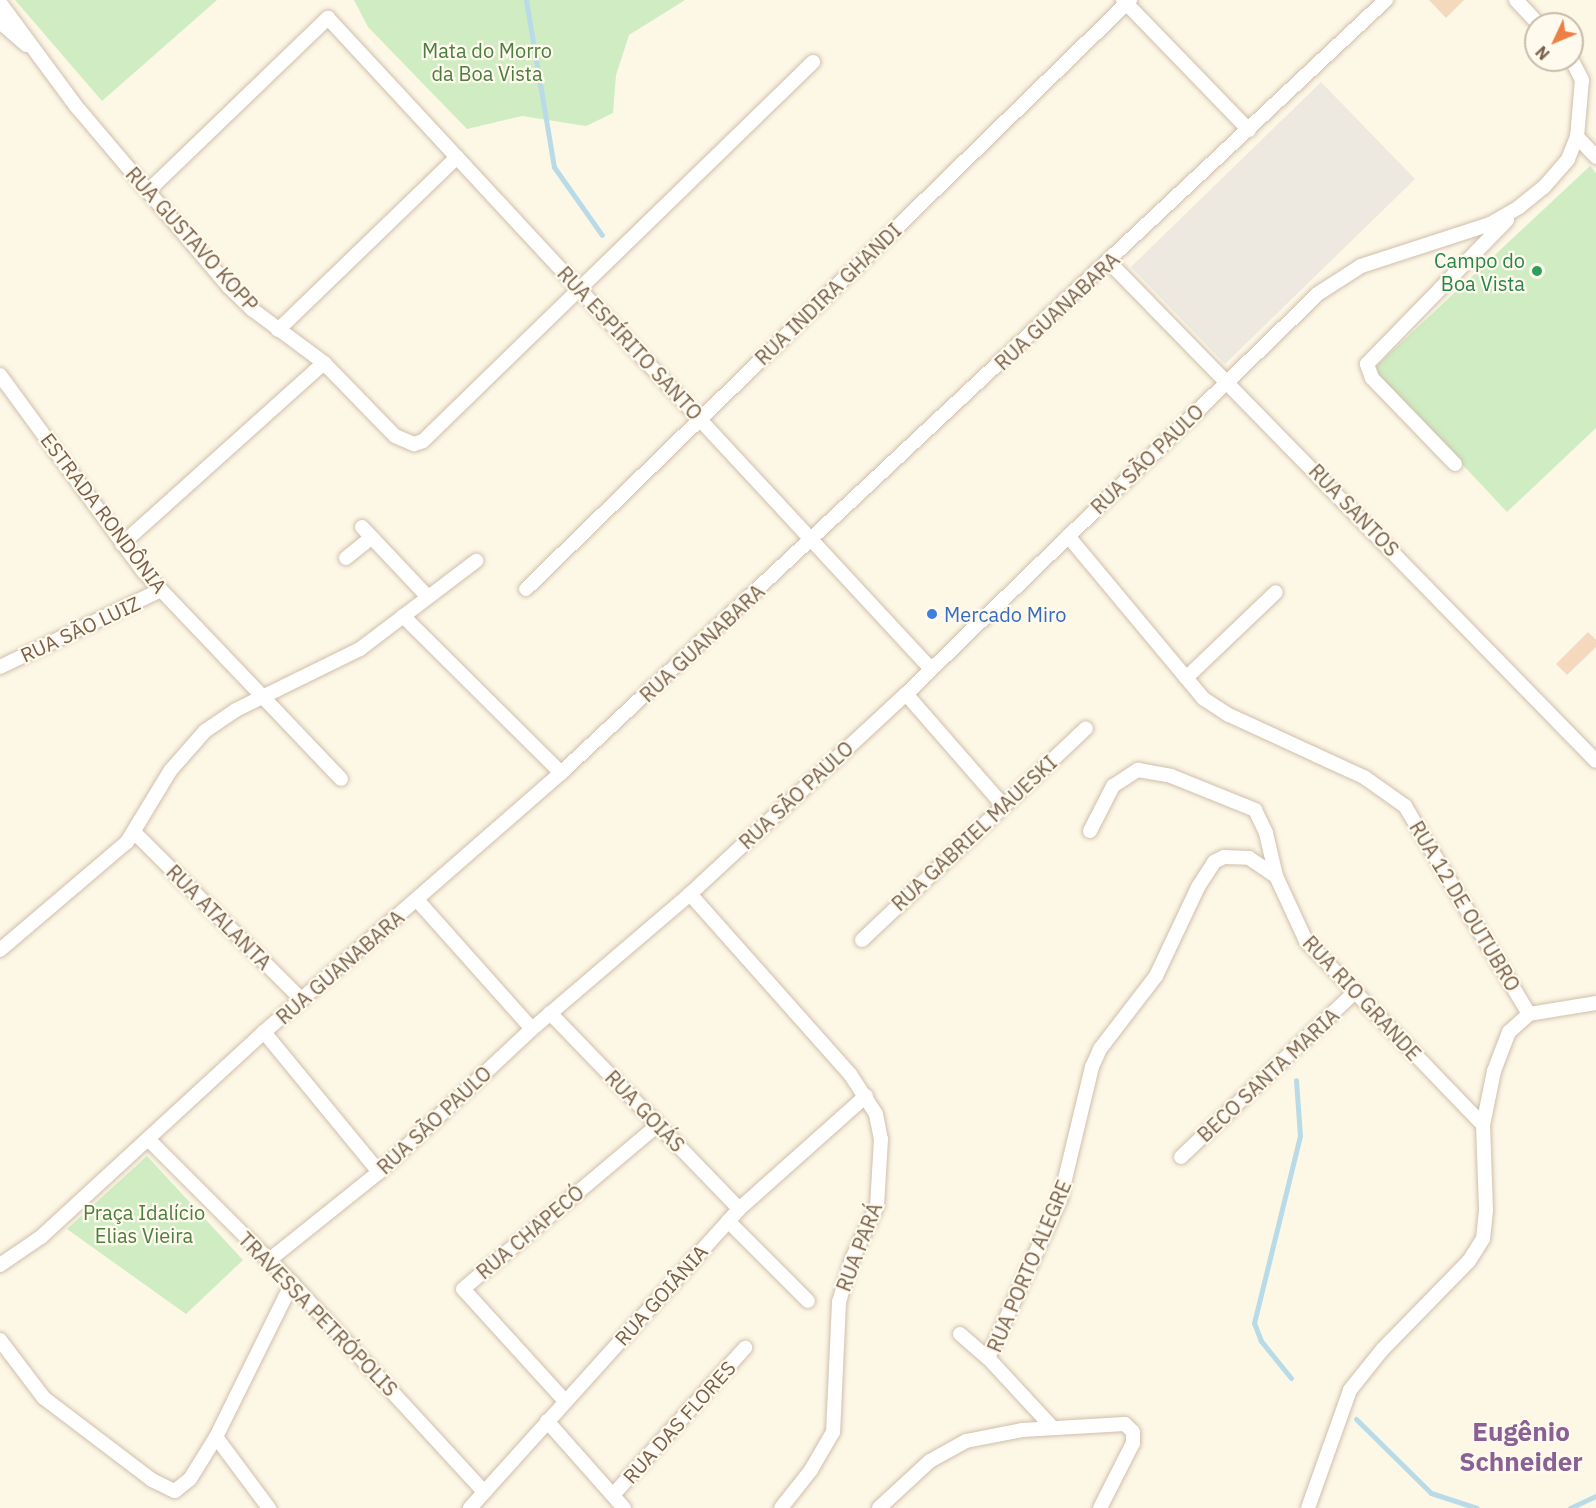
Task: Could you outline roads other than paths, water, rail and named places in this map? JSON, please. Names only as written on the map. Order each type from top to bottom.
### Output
[{"type":"street","name":"RUA GUANABARA","points":[[0,1265],[41,1237],[264,1032],[418,901],[561,773],[813,541],[1386,0]]},
{"type":"street","points":[[1516,0],[1527,12]]},
{"type":"street","points":[[1127,1],[1249,129]]},
{"type":"street","name":"RUA INDIRA GHANDI","points":[[526,589],[1127,1]]},
{"type":"street","name":"RUA GUSTAVO KOPP","points":[[0,3],[42,61],[229,287],[278,330],[324,363],[395,436],[414,444],[423,441],[579,289]]},
{"type":"street","name":"RUA ESPÍRITO SANTO","points":[[148,191],[328,18],[931,669]]},
{"type":"street","points":[[0,22],[42,61]]},
{"type":"street","points":[[579,289],[813,62]]},
{"type":"street","points":[[1455,464],[1372,378],[1366,364],[1519,207],[1557,174],[1577,137],[1582,80],[1578,72]]},
{"type":"street","points":[[1577,137],[1596,157]]},
{"type":"street","points":[[278,330],[457,157]]},
{"type":"street","name":"RUA SÃO PAULO","points":[[268,1261],[379,1172],[532,1029],[690,894],[906,694],[1303,306],[1360,266],[1490,224],[1519,207]]},
{"type":"street","name":"RUA SANTOS","points":[[1109,262],[1228,380],[1596,761]]},
{"type":"street","points":[[122,544],[324,363]]},
{"type":"street","name":"ESTRADA RONDÔNIA","points":[[0,375],[122,544],[160,590],[341,779]]},
{"type":"street","points":[[362,527],[428,597]]},
{"type":"street","name":"RUA 12 DE OUTUBRO","points":[[1068,536],[1186,678],[1214,707],[1364,777],[1405,806],[1529,1014]]},
{"type":"street","points":[[346,558],[372,537]]},
{"type":"street","points":[[0,950],[135,833],[157,790],[186,750],[220,719],[342,660],[476,561]]},
{"type":"street","name":"RUA SÃO LUIZ","points":[[0,667],[160,590]]},
{"type":"street","points":[[1186,678],[1276,592]]},
{"type":"street","points":[[403,616],[561,773]]},
{"type":"street","points":[[906,694],[1002,804]]},
{"type":"street","name":"RUA GABRIEL MAUESKI","points":[[862,939],[1002,804],[1086,728]]},
{"type":"street","name":"RUA RIO GRANDE","points":[[1090,831],[1113,786],[1138,770],[1153,771],[1244,803],[1255,810],[1266,833],[1276,876],[1306,941],[1483,1125]]},
{"type":"street","name":"RUA ATALANTA","points":[[135,833],[302,1000]]},
{"type":"street","name":"RUA PORTO ALEGRE","points":[[1052,1427],[988,1358],[1060,1200],[1086,1086],[1100,1049],[1156,976],[1198,887],[1214,862],[1224,856],[1249,858],[1276,876]]},
{"type":"street","name":"RUA PARÁ","points":[[690,894],[866,1096],[876,1114],[881,1139],[881,1182],[872,1221],[852,1259],[839,1302],[833,1432],[811,1470],[781,1508]]},
{"type":"street","points":[[418,901],[532,1029]]},
{"type":"street","name":"BECO SANTA MARIA","points":[[1181,1157],[1355,992]]},
{"type":"street","points":[[1308,1508],[1350,1390],[1382,1350],[1469,1261],[1483,1239],[1486,1210],[1483,1125],[1501,1048],[1509,1032],[1529,1014],[1596,1003]]},
{"type":"street","name":"RUA GOIÁS","points":[[550,1013],[739,1209]]},
{"type":"street","points":[[264,1032],[379,1172]]},
{"type":"street","name":"RUA GOIÂNIA","points":[[470,1508],[739,1209],[866,1096]]},
{"type":"street","name":"RUA CHAPECÓ","points":[[566,1401],[463,1289],[658,1125]]},
{"type":"street","name":"TRAVESSA PETRÓPOLIS","points":[[148,1139],[292,1284],[484,1492]]},
{"type":"street","points":[[728,1221],[808,1301]]},
{"type":"street","points":[[0,1340],[44,1398],[152,1480],[175,1491],[190,1479],[216,1437],[292,1284]]},
{"type":"street","points":[[960,1334],[988,1358]]},
{"type":"street","name":"RUA DAS FLORES","points":[[613,1495],[746,1348]]},
{"type":"street","points":[[547,1421],[624,1508]]},
{"type":"street","points":[[879,1508],[930,1461],[966,1441],[1052,1427],[1125,1424],[1133,1432],[1133,1443],[1100,1508]]},
{"type":"street","points":[[216,1437],[269,1508]]},
{"type":"waterway","points":[[526,0],[554,167],[602,235]]},
{"type":"waterway","points":[[1291,1378],[1261,1341],[1254,1323],[1300,1136],[1296,1080]]},
{"type":"waterway","points":[[1356,1419],[1431,1493],[1477,1508]]},
{"type":"waterway","points":[[1570,1508],[1596,1496]]},
{"type":"place","name":"Campo do Boa Vista","points":[[1537,271]]},
{"type":"place","name":"Mercado Miro","points":[[932,614]]},
{"type":"district","name":"Eugênio Schneider","points":[[1521,1447]]},
{"type":"park label","name":"Mata do Morro da Boa Vista","points":[[487,62]]},
{"type":"park label","name":"Praça Idalício Elias Vieira","points":[[144,1224]]}]
